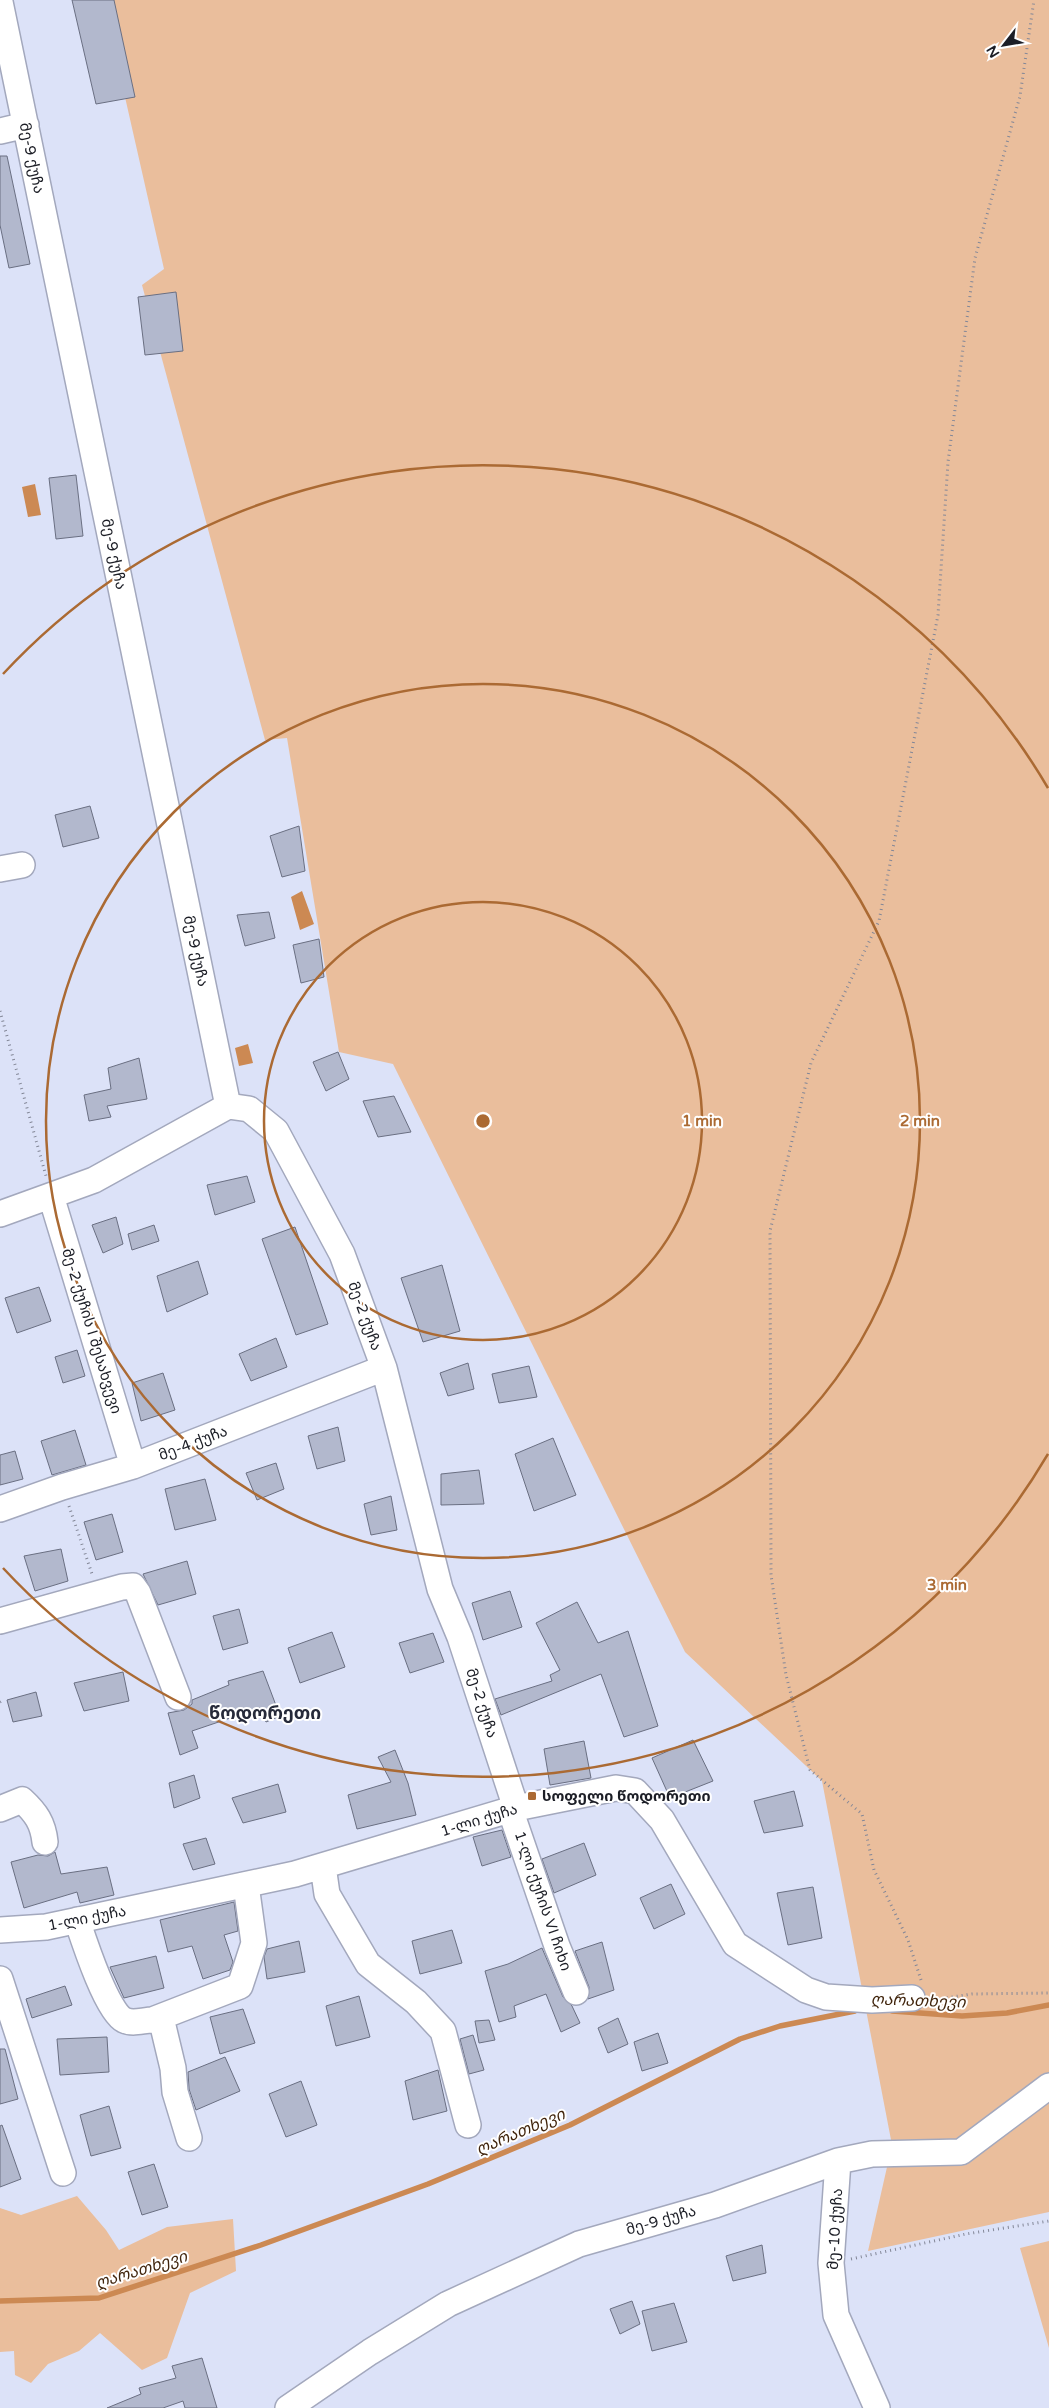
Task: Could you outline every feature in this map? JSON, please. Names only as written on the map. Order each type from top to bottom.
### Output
[{"type":"street","name":"მე-9 ქუჩა","points":[[0,2],[228,1106]]},
{"type":"street","points":[[0,131],[26,126]]},
{"type":"street","points":[[0,1214],[94,1180],[228,1106]]},
{"type":"street","name":"მე-2 ქუჩა","points":[[228,1106],[249,1109],[276,1131],[342,1254],[384,1368],[440,1589],[460,1636],[513,1808]]},
{"type":"street","name":"მე-2 ქუჩის I შესახვევი","points":[[51,1196],[133,1466]]},
{"type":"street","name":"მე-4 ქუჩა","points":[[0,1509],[62,1487],[133,1466],[384,1368]]},
{"type":"street","points":[[0,1621],[133,1586],[138,1593],[178,1697]]},
{"type":"street","name":"1-ლი ქუჩა","points":[[0,1930],[46,1927],[246,1885],[324,1866],[513,1808],[616,1788],[635,1791],[662,1820],[735,1944],[806,1990],[826,1997],[872,2000],[917,1991]]},
{"type":"street","points":[[0,1809],[22,1800],[35,1812],[44,1829],[45,1842]]},
{"type":"street","name":"1-ლი ქუჩის VI ჩიხი","points":[[513,1808],[547,1918],[576,1992]]},
{"type":"street","points":[[324,1866],[327,1894],[368,1964],[416,2002],[443,2031],[468,2125]]},
{"type":"street","points":[[78,1920],[89,1955],[116,2016],[127,2022],[155,2018],[240,1986],[254,1943],[246,1885]]},
{"type":"street","points":[[0,1978],[63,2174]]},
{"type":"street","points":[[155,2018],[162,2022],[166,2034],[174,2068],[175,2092],[189,2138]]},
{"type":"street","name":"მე-9 ქუჩა","points":[[288,2408],[370,2352],[448,2304],[579,2244],[715,2205],[838,2160],[872,2154],[961,2152],[1049,2086]]},
{"type":"street","name":"მე-10 ქუჩა","points":[[838,2160],[831,2263],[836,2314],[877,2408]]},
{"type":"path","points":[[1034,0],[1020,96],[975,258],[948,462],[938,614],[879,921],[811,1063],[770,1231],[771,1575],[786,1675],[810,1770],[862,1814],[874,1870],[908,1940],[917,1991],[927,2000],[972,1994],[1049,1993]]},
{"type":"path","points":[[0,1011],[51,1196]]},
{"type":"path","points":[[62,1487],[98,1594]]},
{"type":"path","points":[[831,2263],[966,2234],[1049,2221]]},
{"type":"shaded area","points":[[103,0],[1049,0],[1049,2212],[868,2251],[892,2145],[822,1781],[685,1652],[393,1064],[339,1052],[287,738],[265,740],[142,285],[164,269]]},
{"type":"shaded area","points":[[35,484],[41,515],[28,517],[22,487]]},
{"type":"shaded area","points":[[302,891],[314,924],[300,930],[291,897]]},
{"type":"shaded area","points":[[248,1044],[253,1063],[239,1066],[235,1048]]},
{"type":"shaded area","points":[[77,2196],[106,2230],[119,2250],[167,2227],[233,2219],[236,2271],[190,2293],[167,2358],[142,2370],[100,2333],[79,2351],[48,2364],[31,2383],[15,2375],[14,2351],[0,2352],[0,2208],[21,2215]]},
{"type":"shaded area","points":[[1049,2241],[1049,2348],[1020,2248]]},
{"type":"building","points":[[72,0],[114,0],[135,97],[96,104]]},
{"type":"building","points":[[0,156],[7,156],[30,264],[9,268],[0,225]]},
{"type":"building","points":[[176,292],[183,351],[145,355],[138,297]]},
{"type":"building","points":[[76,475],[83,536],[56,539],[49,478]]},
{"type":"building","points":[[90,806],[99,838],[63,847],[55,815]]},
{"type":"building","points":[[299,826],[305,871],[282,877],[270,836]]},
{"type":"building","points":[[269,912],[275,938],[245,946],[237,915]]},
{"type":"building","points":[[319,939],[324,977],[301,983],[293,945]]},
{"type":"building","points":[[338,1052],[349,1079],[326,1091],[313,1062]]},
{"type":"building","points":[[139,1058],[147,1099],[107,1106],[111,1117],[89,1121],[84,1095],[111,1089],[108,1068]]},
{"type":"building","points":[[394,1096],[411,1132],[378,1137],[363,1101]]},
{"type":"building","points":[[247,1176],[255,1202],[215,1215],[207,1185]]},
{"type":"building","points":[[116,1217],[123,1244],[103,1253],[92,1225]]},
{"type":"building","points":[[154,1225],[159,1241],[132,1250],[128,1234]]},
{"type":"building","points":[[295,1227],[328,1324],[296,1335],[262,1239]]},
{"type":"building","points":[[198,1261],[208,1294],[167,1312],[157,1276]]},
{"type":"building","points":[[442,1265],[460,1331],[423,1342],[401,1278]]},
{"type":"building","points":[[39,1287],[51,1321],[17,1333],[5,1298]]},
{"type":"building","points":[[276,1338],[287,1367],[251,1381],[239,1354]]},
{"type":"building","points":[[77,1350],[85,1376],[63,1383],[55,1357]]},
{"type":"building","points":[[468,1363],[474,1389],[448,1396],[440,1373]]},
{"type":"building","points":[[529,1366],[537,1397],[499,1403],[492,1374]]},
{"type":"building","points":[[163,1373],[175,1410],[141,1421],[132,1383]]},
{"type":"building","points":[[338,1427],[345,1461],[317,1469],[308,1436]]},
{"type":"building","points":[[75,1430],[86,1465],[52,1475],[41,1441]]},
{"type":"building","points":[[553,1438],[576,1495],[534,1511],[515,1454]]},
{"type":"building","points":[[15,1451],[23,1479],[0,1485],[0,1455]]},
{"type":"building","points":[[276,1463],[284,1489],[257,1500],[246,1473]]},
{"type":"building","points":[[479,1470],[484,1504],[441,1505],[441,1474]]},
{"type":"building","points":[[205,1479],[216,1520],[175,1530],[165,1489]]},
{"type":"building","points":[[391,1496],[397,1530],[371,1535],[364,1504]]},
{"type":"building","points":[[112,1514],[123,1552],[96,1560],[84,1522]]},
{"type":"building","points":[[61,1549],[68,1581],[35,1591],[24,1556]]},
{"type":"building","points":[[187,1561],[196,1594],[158,1605],[143,1574]]},
{"type":"building","points":[[510,1591],[522,1627],[483,1640],[472,1603]]},
{"type":"building","points":[[577,1602],[598,1643],[628,1631],[658,1726],[624,1737],[601,1674],[501,1715],[495,1699],[552,1681],[550,1675],[560,1670],[536,1623]]},
{"type":"building","points":[[239,1609],[248,1643],[223,1650],[213,1616]]},
{"type":"building","points":[[332,1632],[345,1667],[300,1683],[288,1648]]},
{"type":"building","points":[[433,1633],[444,1662],[410,1673],[399,1643]]},
{"type":"building","points":[[263,1671],[280,1716],[266,1722],[260,1708],[192,1731],[198,1748],[180,1755],[168,1713],[184,1710],[192,1704],[192,1700],[229,1685],[228,1681]]},
{"type":"building","points":[[123,1672],[129,1701],[84,1711],[74,1683]]},
{"type":"building","points":[[36,1692],[42,1716],[13,1722],[7,1700]]},
{"type":"building","points":[[693,1740],[713,1781],[670,1798],[652,1758]]},
{"type":"building","points":[[584,1741],[591,1778],[550,1785],[544,1749]]},
{"type":"building","points":[[395,1750],[408,1783],[416,1815],[357,1829],[348,1795],[391,1782],[378,1757]]},
{"type":"building","points":[[194,1775],[200,1798],[174,1808],[169,1783]]},
{"type":"building","points":[[278,1784],[286,1812],[243,1823],[232,1798]]},
{"type":"building","points":[[794,1791],[803,1826],[764,1833],[754,1801]]},
{"type":"building","points":[[502,1830],[511,1857],[482,1866],[473,1837]]},
{"type":"building","points":[[206,1838],[215,1864],[193,1870],[183,1844]]},
{"type":"building","points":[[584,1843],[596,1875],[554,1893],[542,1859]]},
{"type":"building","points":[[55,1852],[61,1874],[107,1867],[114,1895],[80,1903],[77,1892],[24,1908],[11,1862],[38,1855],[48,1856]]},
{"type":"building","points":[[671,1884],[685,1914],[654,1929],[640,1898]]},
{"type":"building","points":[[813,1887],[822,1938],[788,1945],[777,1893]]},
{"type":"building","points":[[234,1902],[238,1931],[224,1935],[233,1962],[230,1970],[203,1979],[192,1946],[168,1952],[160,1920]]},
{"type":"building","points":[[452,1930],[462,1963],[420,1974],[412,1941]]},
{"type":"building","points":[[299,1941],[305,1972],[267,1979],[264,1957],[267,1949]]},
{"type":"building","points":[[602,1942],[614,1990],[588,1999],[589,1987],[575,1951]]},
{"type":"building","points":[[542,1948],[563,1997],[572,2006],[580,2023],[561,2032],[546,1994],[514,2006],[516,2017],[499,2022],[485,1971],[508,1964]]},
{"type":"building","points":[[156,1956],[164,1988],[124,1998],[110,1967]]},
{"type":"building","points":[[65,1986],[72,2005],[32,2018],[26,1999]]},
{"type":"building","points":[[359,1996],[370,2037],[336,2046],[326,2006]]},
{"type":"building","points":[[243,2009],[255,2043],[220,2054],[210,2017]]},
{"type":"building","points":[[618,2018],[628,2044],[608,2053],[598,2028]]},
{"type":"building","points":[[489,2020],[495,2040],[479,2043],[475,2021]]},
{"type":"building","points":[[658,2033],[668,2063],[642,2071],[634,2042]]},
{"type":"building","points":[[473,2035],[484,2070],[469,2074],[460,2039]]},
{"type":"building","points":[[107,2037],[109,2072],[60,2075],[57,2039]]},
{"type":"building","points":[[0,2049],[5,2049],[18,2099],[0,2104]]},
{"type":"building","points":[[225,2057],[240,2091],[196,2110],[189,2089],[188,2072]]},
{"type":"building","points":[[438,2070],[447,2111],[413,2120],[405,2081]]},
{"type":"building","points":[[301,2081],[317,2125],[286,2137],[269,2094]]},
{"type":"building","points":[[109,2106],[121,2148],[91,2156],[80,2115]]},
{"type":"building","points":[[2,2125],[21,2179],[0,2187],[0,2126]]},
{"type":"building","points":[[154,2164],[168,2207],[142,2215],[128,2172]]},
{"type":"building","points":[[762,2245],[766,2273],[733,2281],[726,2256]]},
{"type":"building","points":[[632,2301],[640,2324],[620,2334],[610,2309]]},
{"type":"building","points":[[674,2303],[687,2342],[652,2351],[642,2311]]},
{"type":"building","points":[[202,2358],[217,2408],[185,2408],[183,2401],[163,2408],[107,2408],[141,2394],[139,2388],[176,2378],[172,2366]]},
{"type":"waterway","name":"ღარათხევი","points":[[892,2011],[962,2016],[1007,2013],[1049,2005]]},
{"type":"waterway","name":"ღარათხევი","points":[[0,2301],[99,2298],[261,2245],[428,2184],[570,2125],[740,2039],[780,2026],[855,2011]]},
{"type":"place","name":"სოფელი წოდორეთი","points":[[532,1796]]},
{"type":"district","name":"წოდორეთი","points":[[265,1713]]}]
